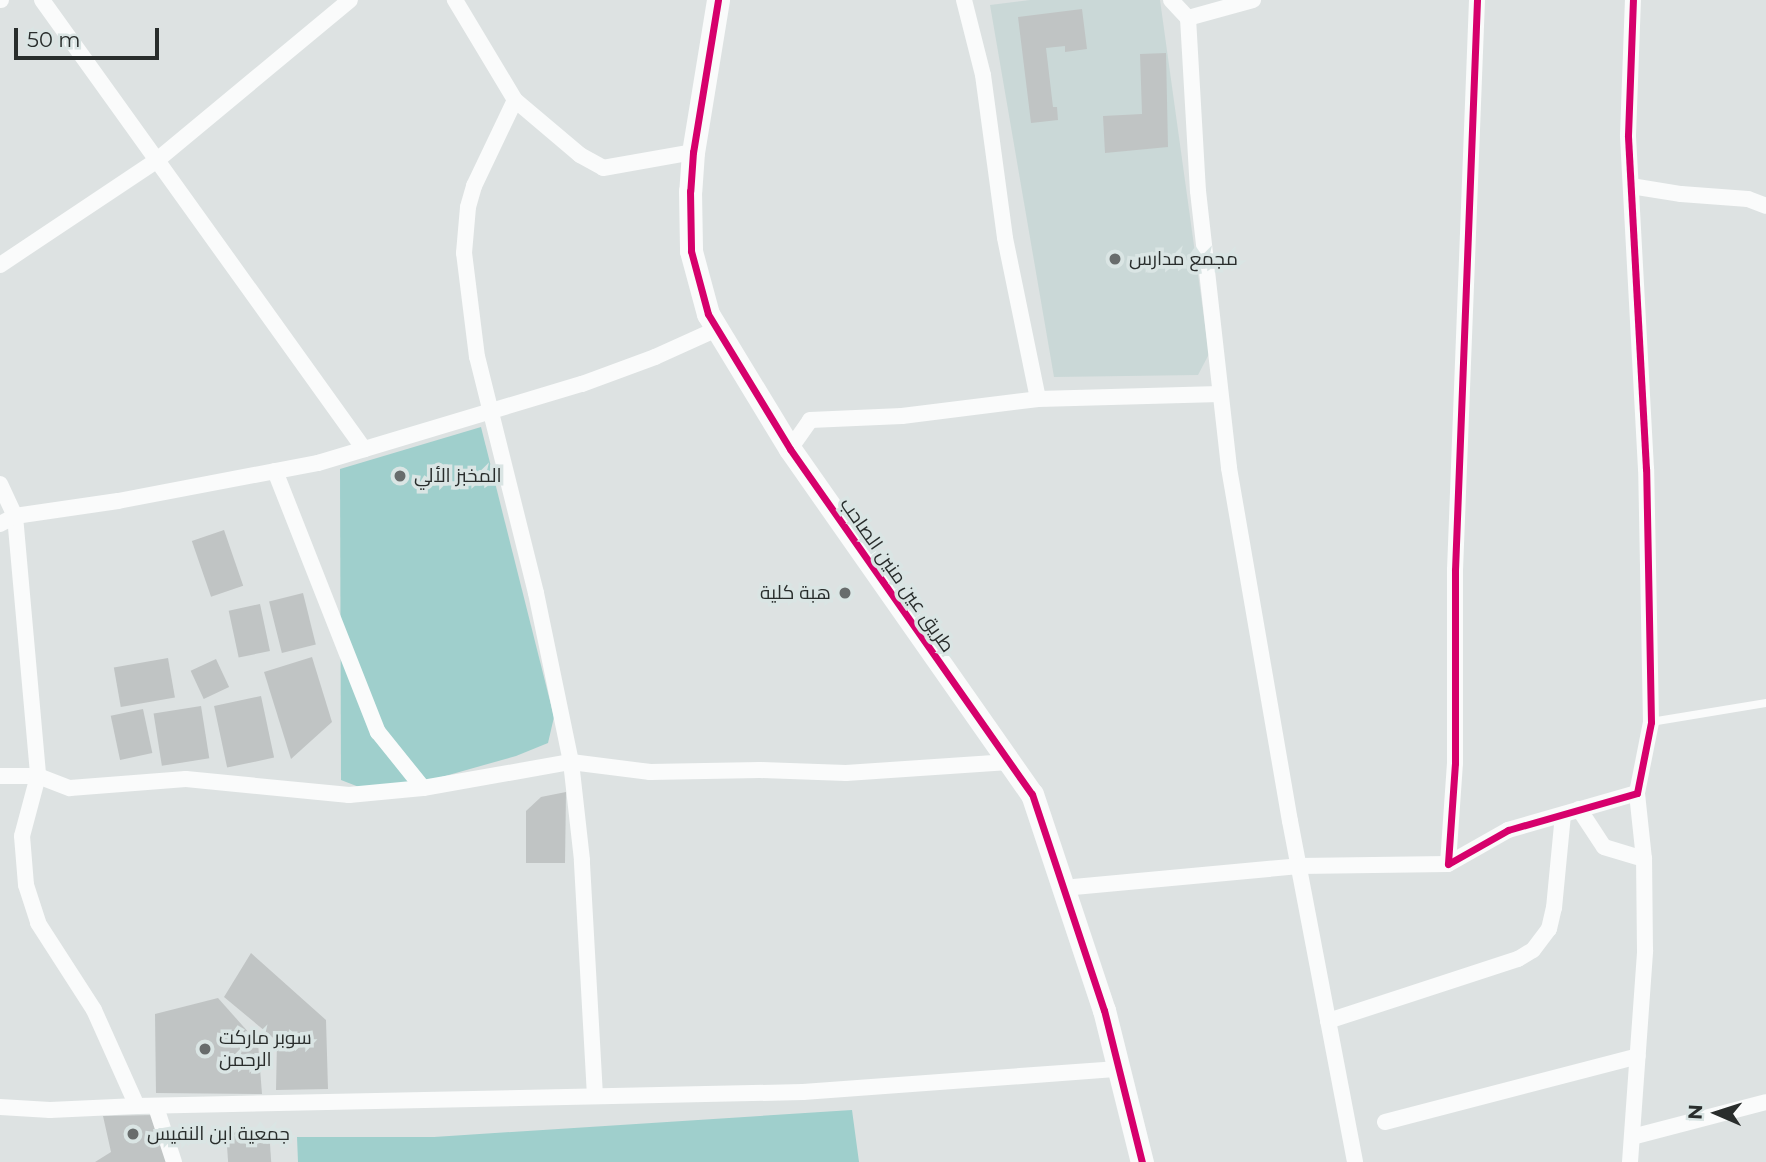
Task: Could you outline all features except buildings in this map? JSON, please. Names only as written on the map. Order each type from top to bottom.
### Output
[{"type":"main road","name":"طريق عين منين الصاحب","points":[[718,0],[693,152],[691,251],[708,314],[790,449],[1032,794],[1104,1010],[1142,1159]]},
{"type":"street","points":[[42,0],[364,449]]},
{"type":"street","points":[[0,265],[156,160],[350,0]]},
{"type":"street","points":[[455,0],[515,100],[580,156],[604,167],[693,152]]},
{"type":"street","points":[[964,0],[983,75],[1005,238],[1038,399]]},
{"type":"street","points":[[1171,0],[1188,18],[1198,191],[1229,468],[1354,1162]]},
{"type":"street","points":[[1188,18],[1253,0]]},
{"type":"street","points":[[1448,864],[1455,763],[1455,570],[1477,0]]},
{"type":"street","points":[[1630,1162],[1645,951],[1644,859],[1637,793],[1651,722],[1646,469],[1629,135],[1633,0]]},
{"type":"street","points":[[515,100],[474,186],[466,227],[468,290],[489,411],[536,593],[571,761],[582,860],[595,1096]]},
{"type":"street","points":[[1631,186],[1681,194],[1748,199],[1766,206]]},
{"type":"street","points":[[0,524],[15,516],[118,501],[318,463],[582,384],[655,357],[717,329]]},
{"type":"street","points":[[790,449],[810,421],[902,416],[1038,399],[1220,394]]},
{"type":"street","points":[[275,471],[378,732],[423,788]]},
{"type":"street","points":[[0,484],[15,516],[38,776],[22,836],[26,885],[38,923],[94,1010],[137,1106]]},
{"type":"street","points":[[0,776],[38,776],[70,788],[186,779],[349,795],[423,788],[571,761],[650,772],[760,770],[846,773],[1009,762]]},
{"type":"street","points":[[1063,888],[1299,866],[1448,864],[1508,830],[1637,793]]},
{"type":"street","points":[[1571,811],[1604,847],[1644,859]]},
{"type":"street","points":[[1328,1021],[1518,958],[1533,950],[1549,929],[1571,811]]},
{"type":"street","points":[[1385,1122],[1638,1056]]},
{"type":"street","points":[[0,1107],[50,1110],[803,1092],[1118,1069]]},
{"type":"street","points":[[1632,1137],[1766,1102]]},
{"type":"street","points":[[156,1107],[174,1162]]},
{"type":"lane","points":[[1651,722],[1766,703]]},
{"type":"shaded area","name":"مجمع مدارس","points":[[1030,0],[1160,0],[1209,354],[1198,375],[1054,377],[990,5]]},
{"type":"shaded area","points":[[481,427],[554,717],[548,743],[516,756],[431,780],[359,787],[341,780],[340,469]]},
{"type":"shaded area","points":[[852,1110],[859,1162],[298,1162],[297,1137],[434,1137]]},
{"type":"cycle path","points":[[718,0],[693,152],[690,191],[691,251],[708,314],[790,449],[1032,794],[1104,1010],[1142,1162]]},
{"type":"cycle path","points":[[1477,0],[1455,570],[1455,763],[1448,864],[1508,830],[1637,793],[1651,722],[1646,469],[1628,135],[1633,0]]},
{"type":"place","name":"مجمع مدارس","points":[[1115,259]]},
{"type":"place","name":"المخبز الألي","points":[[400,476]]},
{"type":"place","name":"هبة كلية","points":[[845,593]]},
{"type":"place","name":"سوبر ماركت الرحمن","points":[[205,1049]]},
{"type":"place","name":"جمعية ابن النفيس","points":[[133,1134]]}]
